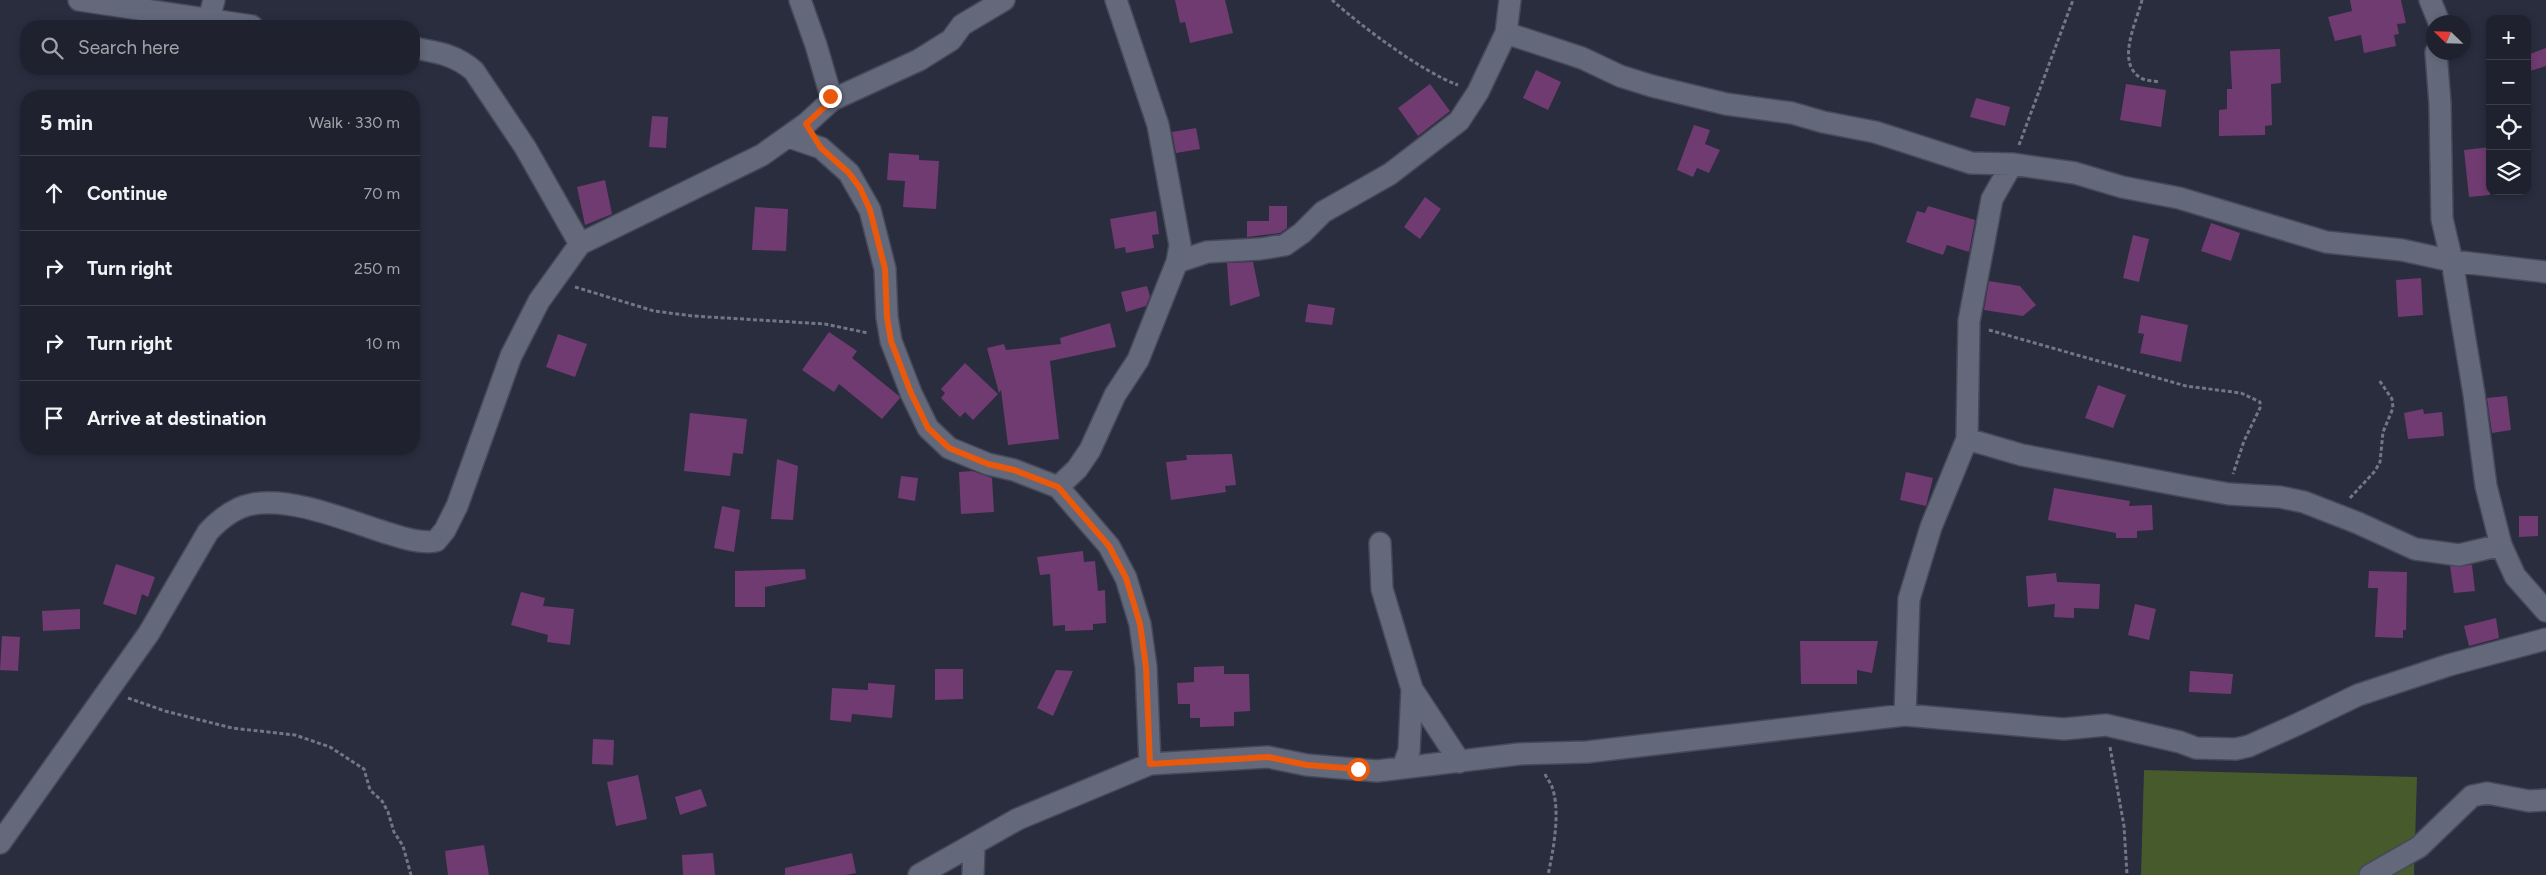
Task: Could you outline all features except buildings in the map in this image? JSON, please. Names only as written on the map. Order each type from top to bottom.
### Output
[{"type":"street","points":[[79,0],[211,10],[237,20]]},
{"type":"street","points":[[800,0],[816,45],[832,100]]},
{"type":"street","points":[[0,843],[149,633],[208,532],[218,521],[232,512],[254,504],[289,506],[324,513],[401,537],[426,542],[436,541],[445,530],[457,506],[511,356],[539,301],[580,244],[762,155],[806,124],[832,100],[919,60],[951,40],[962,25],[1004,0]]},
{"type":"street","points":[[1058,487],[1077,469],[1090,450],[1116,396],[1138,360],[1178,262],[1180,245],[1158,125],[1116,0]]},
{"type":"street","points":[[1178,262],[1207,252],[1260,249],[1285,245],[1302,234],[1323,212],[1390,174],[1459,121],[1478,92],[1506,33],[1510,0]]},
{"type":"street","points":[[2430,0],[2436,15]]},
{"type":"street","points":[[1506,33],[1582,58],[1620,76],[1652,86],[1726,104],[1792,113],[1823,122],[1875,132],[1971,163],[2012,164],[2075,173],[2122,187],[2179,198],[2326,242],[2402,250],[2452,261],[2546,272]]},
{"type":"street","points":[[420,49],[452,56],[463,61],[474,71],[525,147],[580,244]]},
{"type":"street","points":[[2437,60],[2440,104],[2442,219],[2452,261],[2486,486],[2500,545],[2515,576],[2546,611]]},
{"type":"street","points":[[806,124],[821,148],[849,173],[860,188],[870,210],[885,269],[887,317],[891,341],[911,393],[928,428],[949,448],[988,464],[1014,470],[1058,487],[1109,546],[1126,578],[1140,624],[1146,667],[1150,764]]},
{"type":"street","points":[[789,137],[821,148]]},
{"type":"street","points":[[1904,715],[1909,599],[1931,527],[1968,439],[1969,321],[1992,199],[2012,164]]},
{"type":"street","points":[[1968,439],[2022,455],[2229,494],[2280,497],[2304,502],[2358,523],[2415,549],[2460,555],[2500,545]]},
{"type":"street","points":[[1380,543],[1382,588],[1412,689],[1460,762]]},
{"type":"street","points":[[919,875],[1018,820],[1150,764],[1268,757],[1346,769],[1377,771],[1519,754],[1587,752],[1904,715],[2064,729],[2106,724],[2196,748],[2236,749],[2249,746],[2296,725],[2358,694],[2449,665],[2546,639]]},
{"type":"street","points":[[1403,767],[1410,751],[1412,689]]},
{"type":"street","points":[[2370,875],[2419,847],[2472,796],[2487,793],[2530,801],[2546,800]]},
{"type":"street","points":[[973,875],[974,846]]},
{"type":"path","points":[[1332,0],[1349,15],[1424,66],[1448,81],[1478,92]]},
{"type":"path","points":[[2012,164],[2073,0]]},
{"type":"path","points":[[2142,0],[2130,43],[2129,60],[2134,71],[2141,78],[2160,82]]},
{"type":"path","points":[[555,280],[654,311],[693,316],[830,324],[862,330],[891,341]]},
{"type":"path","points":[[1969,321],[1996,333],[2096,362],[2186,386],[2241,393],[2256,398],[2260,402],[2260,408],[2237,461],[2229,494]]},
{"type":"path","points":[[2358,523],[2345,505],[2380,462],[2383,432],[2393,408],[2392,399],[2378,380]]},
{"type":"path","points":[[109,691],[165,711],[213,723],[267,733],[295,735],[330,747],[364,769],[370,790],[382,801],[388,812],[394,832],[403,846],[410,875]]},
{"type":"path","points":[[2106,724],[2124,826],[2127,875]]},
{"type":"path","points":[[1519,754],[1542,766],[1552,786],[1554,829],[1552,861],[1548,875]]},
{"type":"green space","points":[[2144,770],[2417,777],[2414,875],[2141,875]]},
{"type":"route","points":[[830,96],[832,100],[806,124],[821,148],[849,173],[860,188],[870,210],[885,269],[887,317],[891,341],[911,393],[928,428],[949,448],[988,464],[1014,470],[1058,487],[1068,501],[1109,546],[1126,578],[1140,624],[1146,667],[1150,764],[1268,757],[1307,765],[1358,769]]}]
